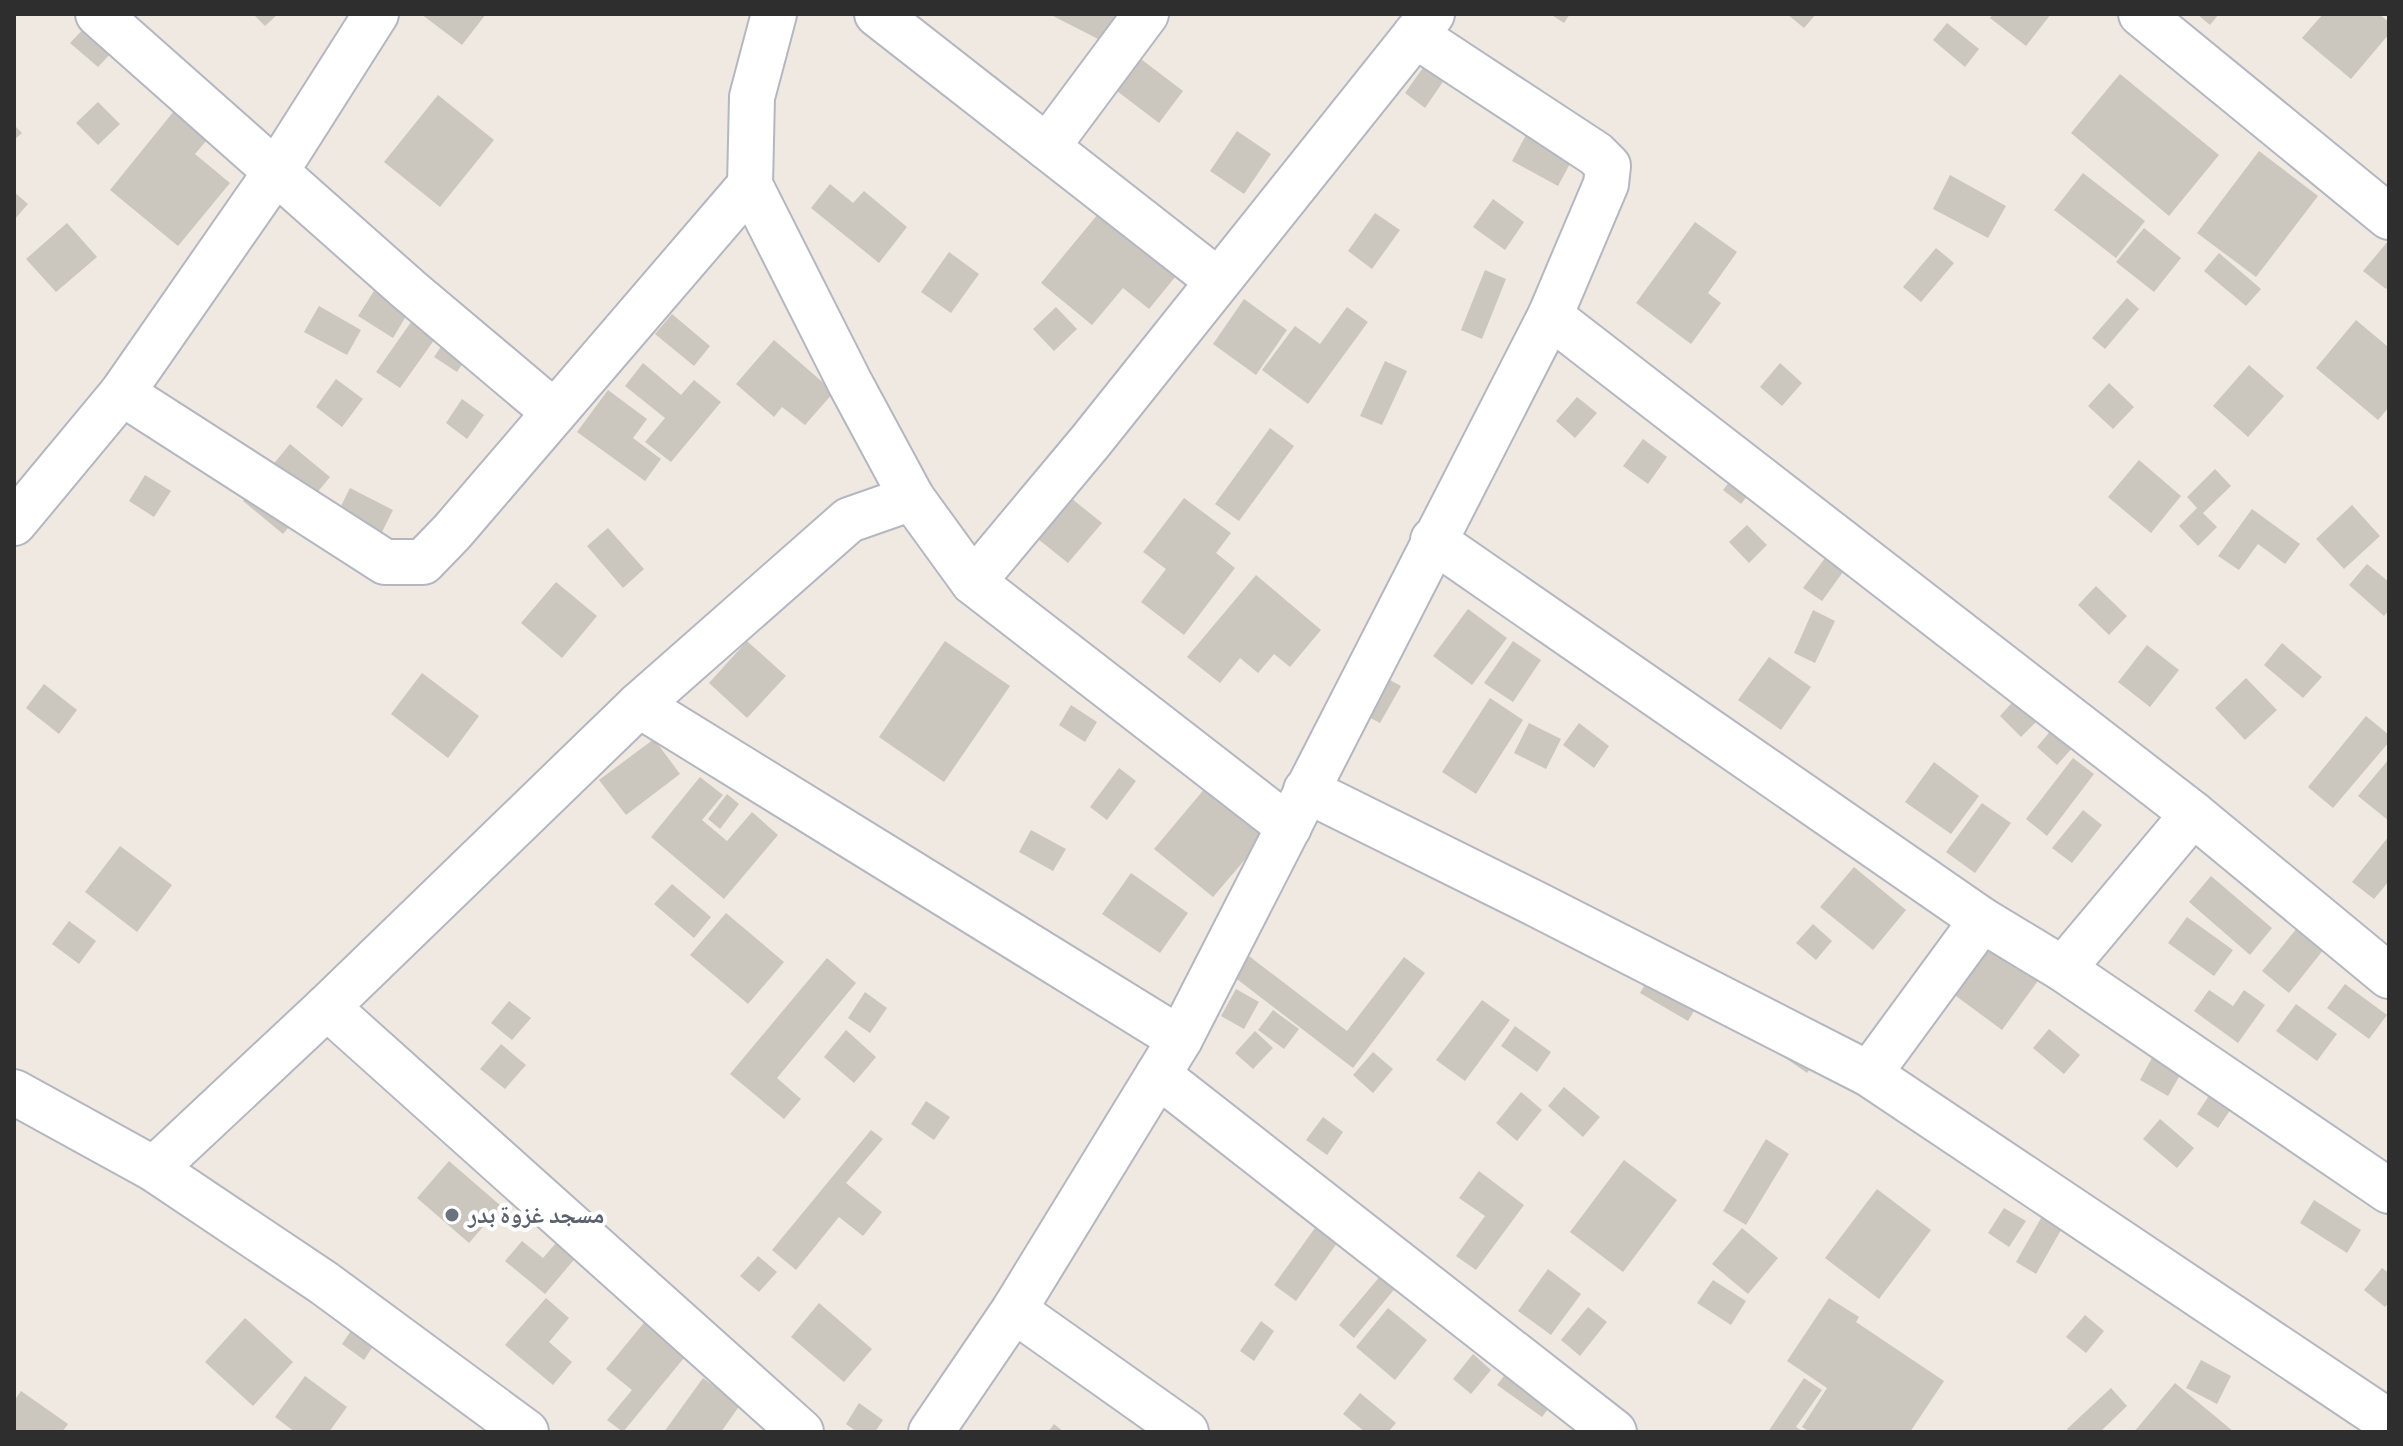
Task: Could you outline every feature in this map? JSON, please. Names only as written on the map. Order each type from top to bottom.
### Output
[{"type":"street","points":[[98,14],[275,173],[554,412]]},
{"type":"street","points":[[14,523],[122,393],[275,173],[376,14]]},
{"type":"street","points":[[774,14],[752,97],[750,185],[912,498],[973,582],[1298,808],[1536,904],[1869,1074],[2389,1422]]},
{"type":"street","points":[[877,14],[1217,280]]},
{"type":"street","points":[[1047,147],[1146,14]]},
{"type":"street","points":[[2141,14],[2389,217]]},
{"type":"street","points":[[931,1432],[1014,1310],[1169,1057],[1550,316],[1606,184],[1608,166],[1424,24],[1090,442],[973,582]]},
{"type":"street","points":[[122,393],[385,562],[423,562],[750,185]]},
{"type":"street","points":[[1550,316],[2193,814],[2389,976]]},
{"type":"street","points":[[154,1169],[327,1007],[639,705],[849,520],[912,498]]},
{"type":"street","points":[[1433,540],[1982,920],[2063,969],[2389,1191]]},
{"type":"street","points":[[639,705],[1169,1057],[1614,1432]]},
{"type":"street","points":[[2063,969],[2193,814]]},
{"type":"street","points":[[1869,1074],[1982,920]]},
{"type":"street","points":[[327,1007],[801,1432]]},
{"type":"street","points":[[14,1092],[154,1169],[324,1283],[508,1426]]},
{"type":"street","points":[[1014,1310],[1186,1432]]},
{"type":"building","points":[[253,14],[278,14],[265,26]]},
{"type":"building","points":[[421,14],[486,14],[462,45]]},
{"type":"building","points":[[1049,14],[1116,14],[1102,41]]},
{"type":"building","points":[[1550,14],[1570,14],[1564,23]]},
{"type":"building","points":[[1787,14],[1816,14],[1804,28]]},
{"type":"building","points":[[1993,14],[2051,14],[2026,46],[1990,18]]},
{"type":"building","points":[[2197,14],[2219,14],[2210,25]]},
{"type":"building","points":[[2323,14],[2379,14],[2389,22],[2389,34],[2351,79],[2302,38]]},
{"type":"building","points":[[1947,23],[1979,49],[1965,67],[1933,40]]},
{"type":"building","points":[[87,25],[115,49],[98,67],[70,43]]},
{"type":"building","points":[[1137,56],[1183,91],[1159,123],[1113,88]]},
{"type":"building","points":[[1427,62],[1447,76],[1425,108],[1405,93]]},
{"type":"building","points":[[2120,74],[2219,155],[2169,216],[2071,133]]},
{"type":"building","points":[[438,95],[494,140],[440,207],[384,162]]},
{"type":"building","points":[[98,102],[120,124],[98,145],[76,123]]},
{"type":"building","points":[[178,106],[212,134],[195,154],[230,183],[178,246],[110,190]]},
{"type":"building","points":[[1533,122],[1579,147],[1558,186],[1512,161]]},
{"type":"building","points":[[14,125],[22,133],[14,140]]},
{"type":"building","points":[[1237,131],[1271,154],[1244,194],[1210,171]]},
{"type":"building","points":[[2259,151],[2318,196],[2256,277],[2197,233]]},
{"type":"building","points":[[2083,173],[2145,221],[2116,258],[2054,210]]},
{"type":"building","points":[[1950,175],[2006,206],[1988,238],[1933,209]]},
{"type":"building","points":[[830,184],[853,203],[864,191],[907,227],[879,263],[811,208]]},
{"type":"building","points":[[14,192],[28,204],[14,220]]},
{"type":"building","points":[[1493,199],[1524,222],[1505,250],[1473,227]]},
{"type":"building","points":[[1103,208],[1180,271],[1149,309],[1123,288],[1092,325],[1041,283]]},
{"type":"building","points":[[1375,213],[1400,230],[1372,269],[1348,251]]},
{"type":"building","points":[[1695,222],[1737,252],[1708,293],[1721,303],[1691,344],[1636,303]]},
{"type":"building","points":[[67,223],[97,257],[56,292],[26,259]]},
{"type":"building","points":[[2144,228],[2181,258],[2154,292],[2116,262]]},
{"type":"building","points":[[2389,240],[2389,285],[2386,289],[2363,271]]},
{"type":"building","points":[[1936,248],[1954,263],[1921,302],[1903,287]]},
{"type":"building","points":[[949,252],[979,274],[951,313],[921,292]]},
{"type":"building","points":[[2219,253],[2261,289],[2246,306],[2204,271]]},
{"type":"building","points":[[1485,270],[1506,279],[1482,339],[1461,330]]},
{"type":"building","points":[[374,291],[408,313],[393,338],[358,316]]},
{"type":"building","points":[[2127,298],[2139,309],[2105,349],[2092,338]]},
{"type":"building","points":[[1244,299],[1287,330],[1256,375],[1213,344]]},
{"type":"building","points":[[319,306],[361,330],[347,355],[304,332]]},
{"type":"building","points":[[1056,307],[1077,329],[1054,351],[1033,329]]},
{"type":"building","points":[[1347,307],[1368,322],[1308,404],[1262,370],[1295,326],[1320,344]]},
{"type":"building","points":[[418,312],[442,329],[400,388],[376,372]]},
{"type":"building","points":[[672,314],[710,346],[694,366],[655,334]]},
{"type":"building","points":[[2356,320],[2387,346],[2389,343],[2389,407],[2378,420],[2316,368]]},
{"type":"building","points":[[451,332],[474,346],[457,372],[434,357]]},
{"type":"building","points":[[774,340],[834,392],[805,425],[782,407],[774,417],[736,384]]},
{"type":"building","points":[[1385,361],[1407,371],[1382,425],[1360,416]]},
{"type":"building","points":[[643,363],[681,395],[694,380],[721,402],[671,462],[645,442],[665,418],[625,386]]},
{"type":"building","points":[[1780,363],[1802,383],[1782,406],[1760,387]]},
{"type":"building","points":[[2249,365],[2284,396],[2248,437],[2213,406]]},
{"type":"building","points":[[336,379],[363,399],[342,427],[316,407]]},
{"type":"building","points":[[2109,383],[2134,407],[2113,429],[2088,406]]},
{"type":"building","points":[[608,390],[647,419],[633,438],[661,459],[645,481],[577,432]]},
{"type":"building","points":[[1577,397],[1597,413],[1575,438],[1556,421]]},
{"type":"building","points":[[462,399],[484,415],[467,439],[446,423]]},
{"type":"building","points":[[1270,428],[1294,446],[1239,521],[1215,504]]},
{"type":"building","points":[[1643,439],[1667,457],[1648,484],[1623,466]]},
{"type":"building","points":[[290,444],[330,477],[283,534],[243,501]]},
{"type":"building","points":[[1751,455],[1768,470],[1741,504],[1723,490]]},
{"type":"building","points":[[2139,460],[2181,496],[2151,533],[2108,497]]},
{"type":"building","points":[[2215,469],[2231,486],[2203,513],[2217,527],[2198,546],[2179,526],[2197,508],[2187,497]]},
{"type":"building","points":[[145,475],[171,491],[154,517],[129,501]]},
{"type":"building","points":[[350,488],[393,510],[379,538],[336,516]]},
{"type":"building","points":[[1061,490],[1102,523],[1068,563],[1028,531]]},
{"type":"building","points":[[1184,498],[1231,533],[1216,553],[1235,568],[1184,635],[1141,602],[1166,569],[1143,552]]},
{"type":"building","points":[[2352,505],[2380,536],[2344,569],[2316,539]]},
{"type":"building","points":[[2252,509],[2300,544],[2285,564],[2258,544],[2239,570],[2218,556]]},
{"type":"building","points":[[1747,525],[1767,545],[1749,563],[1729,542]]},
{"type":"building","points":[[608,528],[644,569],[623,588],[587,546]]},
{"type":"building","points":[[1825,558],[1843,572],[1822,601],[1803,588]]},
{"type":"building","points":[[2367,564],[2389,582],[2389,610],[2384,616],[2349,585]]},
{"type":"building","points":[[1256,575],[1321,630],[1290,667],[1274,654],[1258,673],[1240,658],[1220,683],[1187,657]]},
{"type":"building","points":[[556,582],[597,616],[562,658],[521,623]]},
{"type":"building","points":[[2096,586],[2127,616],[2109,635],[2078,605]]},
{"type":"building","points":[[1468,609],[1507,638],[1472,685],[1433,656]]},
{"type":"building","points":[[1813,610],[1835,621],[1815,663],[1794,653]]},
{"type":"building","points":[[747,641],[786,676],[747,718],[709,683]]},
{"type":"building","points":[[945,641],[1010,686],[944,782],[879,737]]},
{"type":"building","points":[[1513,641],[1541,660],[1513,702],[1484,683]]},
{"type":"building","points":[[2282,643],[2322,677],[2303,698],[2264,665]]},
{"type":"building","points":[[2147,645],[2179,670],[2150,707],[2118,682]]},
{"type":"building","points":[[1769,657],[1811,687],[1781,730],[1738,700]]},
{"type":"building","points":[[422,673],[479,716],[448,758],[391,714]]},
{"type":"building","points":[[1386,678],[1401,686],[1380,723],[1365,715]]},
{"type":"building","points":[[2246,678],[2277,710],[2245,740],[2215,708]]},
{"type":"building","points":[[44,684],[77,710],[59,734],[26,708]]},
{"type":"building","points":[[2017,697],[2039,719],[2021,737],[2000,716]]},
{"type":"building","points":[[1490,698],[1523,720],[1476,794],[1442,772]]},
{"type":"building","points":[[1071,705],[1097,722],[1085,742],[1059,725]]},
{"type":"building","points":[[2366,716],[2389,735],[2389,742],[2333,808],[2308,787]]},
{"type":"building","points":[[1529,723],[1561,739],[1546,769],[1514,753]]},
{"type":"building","points":[[1579,723],[1609,746],[1594,768],[1563,745]]},
{"type":"building","points":[[2053,728],[2074,746],[2057,765],[2037,747]]},
{"type":"building","points":[[654,739],[680,774],[626,815],[599,780]]},
{"type":"building","points":[[2073,758],[2094,774],[2047,836],[2026,819]]},
{"type":"building","points":[[2389,759],[2389,821],[2358,796]]},
{"type":"building","points":[[1934,762],[1979,796],[1951,834],[1905,802]]},
{"type":"building","points":[[1119,768],[1136,781],[1107,820],[1090,807]]},
{"type":"building","points":[[700,777],[723,795],[702,820],[727,841],[752,812],[778,835],[724,899],[651,837]]},
{"type":"building","points":[[1206,787],[1265,836],[1213,897],[1154,849]]},
{"type":"building","points":[[727,794],[739,804],[720,829],[708,819]]},
{"type":"building","points":[[1982,803],[2011,823],[1975,873],[1946,852]]},
{"type":"building","points":[[2083,810],[2102,825],[2072,863],[2052,848]]},
{"type":"building","points":[[1031,830],[1066,849],[1053,871],[1019,852]]},
{"type":"building","points":[[2389,836],[2389,881],[2374,899],[2352,882]]},
{"type":"building","points":[[120,846],[172,885],[137,932],[85,892]]},
{"type":"building","points":[[1854,867],[1906,910],[1873,950],[1820,907]]},
{"type":"building","points":[[1131,873],[1188,913],[1160,953],[1102,914]]},
{"type":"building","points":[[2211,876],[2272,928],[2250,955],[2189,902]]},
{"type":"building","points":[[672,884],[711,917],[694,938],[654,904]]},
{"type":"building","points":[[726,913],[784,962],[748,1004],[690,955]]},
{"type":"building","points":[[2187,917],[2233,950],[2214,976],[2168,943]]},
{"type":"building","points":[[69,921],[96,941],[79,964],[52,944]]},
{"type":"building","points":[[2302,922],[2328,944],[2289,993],[2262,971]]},
{"type":"building","points":[[1813,924],[1832,941],[1816,960],[1796,943]]},
{"type":"building","points":[[1975,929],[2040,978],[2002,1030],[1937,982]]},
{"type":"building","points":[[1245,953],[1347,1031],[1404,957],[1425,973],[1353,1068],[1229,973]]},
{"type":"building","points":[[827,958],[856,983],[777,1078],[801,1099],[784,1119],[730,1074]]},
{"type":"building","points":[[1653,971],[1701,999],[1688,1021],[1640,993]]},
{"type":"building","points":[[2345,984],[2387,1015],[2369,1039],[2327,1008]]},
{"type":"building","points":[[1236,989],[1259,1002],[1244,1029],[1221,1016]]},
{"type":"building","points":[[2209,990],[2233,1006],[2244,990],[2265,1005],[2238,1043],[2194,1011]]},
{"type":"building","points":[[865,992],[887,1008],[870,1033],[848,1018]]},
{"type":"building","points":[[1482,1000],[1510,1020],[1465,1081],[1436,1060]]},
{"type":"building","points":[[509,1001],[531,1018],[512,1040],[491,1023]]},
{"type":"building","points":[[2296,1004],[2337,1034],[2317,1061],[2276,1031]]},
{"type":"building","points":[[1273,1010],[1299,1029],[1284,1049],[1258,1030]]},
{"type":"building","points":[[1515,1026],[1551,1052],[1537,1072],[1501,1046]]},
{"type":"building","points":[[2049,1029],[2080,1055],[2064,1074],[2033,1048]]},
{"type":"building","points":[[846,1030],[876,1057],[854,1083],[824,1057]]},
{"type":"building","points":[[1255,1031],[1273,1048],[1253,1069],[1235,1053]]},
{"type":"building","points":[[501,1044],[526,1065],[505,1089],[480,1069]]},
{"type":"building","points":[[1793,1044],[1816,1060],[1807,1073],[1784,1057]]},
{"type":"building","points":[[1373,1052],[1393,1069],[1373,1093],[1353,1075]]},
{"type":"building","points":[[2154,1054],[2183,1070],[2168,1096],[2140,1080]]},
{"type":"building","points":[[1564,1087],[1600,1117],[1583,1137],[1548,1106]]},
{"type":"building","points":[[2212,1091],[2233,1106],[2218,1128],[2197,1114]]},
{"type":"building","points":[[1521,1092],[1542,1110],[1517,1141],[1496,1123]]},
{"type":"building","points":[[926,1101],[950,1117],[934,1140],[911,1124]]},
{"type":"building","points":[[1323,1117],[1343,1132],[1327,1155],[1306,1140]]},
{"type":"building","points":[[2160,1119],[2194,1148],[2177,1168],[2143,1139]]},
{"type":"building","points":[[871,1130],[883,1139],[846,1183],[882,1212],[863,1236],[839,1217],[796,1270],[772,1250]]},
{"type":"building","points":[[1766,1139],[1789,1154],[1746,1225],[1723,1211]]},
{"type":"building","points":[[1624,1160],[1677,1200],[1623,1272],[1570,1232]]},
{"type":"building","points":[[449,1161],[501,1206],[469,1243],[417,1198]]},
{"type":"building","points":[[1479,1171],[1524,1205],[1476,1270],[1456,1256],[1485,1216],[1459,1198]]},
{"type":"building","points":[[1877,1189],[1931,1230],[1879,1299],[1825,1258]]},
{"type":"building","points":[[2314,1200],[2361,1230],[2347,1253],[2300,1223]]},
{"type":"building","points":[[2049,1204],[2069,1216],[2036,1274],[2016,1262]]},
{"type":"building","points":[[2004,1208],[2026,1221],[2009,1247],[1988,1233]]},
{"type":"building","points":[[1325,1214],[1347,1229],[1296,1301],[1274,1285]]},
{"type":"building","points":[[575,1221],[594,1236],[545,1294],[505,1261],[522,1241],[543,1258]]},
{"type":"building","points":[[1742,1228],[1778,1258],[1748,1294],[1712,1264]]},
{"type":"building","points":[[758,1256],[777,1272],[759,1292],[740,1276]]},
{"type":"building","points":[[1387,1268],[1402,1280],[1354,1338],[1339,1325]]},
{"type":"building","points":[[2382,1268],[2389,1273],[2389,1302],[2385,1307],[2364,1290]]},
{"type":"building","points":[[1548,1269],[1581,1294],[1551,1335],[1518,1311]]},
{"type":"building","points":[[1713,1280],[1746,1301],[1731,1325],[1697,1303]]},
{"type":"building","points":[[546,1298],[569,1318],[549,1342],[572,1362],[553,1385],[505,1345]]},
{"type":"building","points":[[1829,1298],[1859,1317],[1856,1322],[1944,1381],[1910,1432],[1810,1432],[1802,1427],[1827,1388],[1787,1361]]},
{"type":"building","points":[[819,1303],[872,1349],[844,1382],[791,1337]]},
{"type":"building","points":[[1588,1307],[1607,1322],[1580,1356],[1561,1340]]},
{"type":"building","points":[[1388,1308],[1427,1340],[1395,1380],[1356,1347]]},
{"type":"building","points":[[2085,1315],[2104,1331],[2086,1353],[2066,1337]]},
{"type":"building","points":[[361,1316],[383,1331],[364,1360],[342,1344]]},
{"type":"building","points":[[245,1318],[293,1362],[253,1406],[205,1362]]},
{"type":"building","points":[[647,1319],[688,1353],[623,1432],[607,1420],[632,1390],[606,1369]]},
{"type":"building","points":[[1261,1321],[1274,1331],[1254,1361],[1240,1351]]},
{"type":"building","points":[[1473,1354],[1491,1370],[1471,1394],[1453,1379]]},
{"type":"building","points":[[2201,1360],[2231,1376],[2217,1404],[2186,1388]]},
{"type":"building","points":[[1513,1364],[1558,1396],[1542,1417],[1497,1385]]},
{"type":"building","points":[[305,1376],[347,1407],[329,1432],[295,1432],[275,1417]]},
{"type":"building","points":[[703,1378],[740,1405],[721,1432],[664,1432]]},
{"type":"building","points":[[1804,1378],[1822,1390],[1796,1427],[1804,1432],[1768,1432]]},
{"type":"building","points":[[2175,1383],[2234,1432],[2134,1432]]},
{"type":"building","points":[[2111,1388],[2127,1406],[2100,1432],[2069,1432],[2067,1429]]},
{"type":"building","points":[[21,1391],[68,1424],[62,1432],[14,1431],[14,1401]]},
{"type":"building","points":[[1360,1393],[1396,1423],[1388,1432],[1365,1432],[1343,1414]]},
{"type":"building","points":[[859,1403],[883,1420],[875,1432],[857,1432],[846,1424]]},
{"type":"building","points":[[1054,1424],[1064,1432],[1048,1432]]},
{"type":"place","name":"مسجد غزوة بدر","points":[[452,1215]]}]
